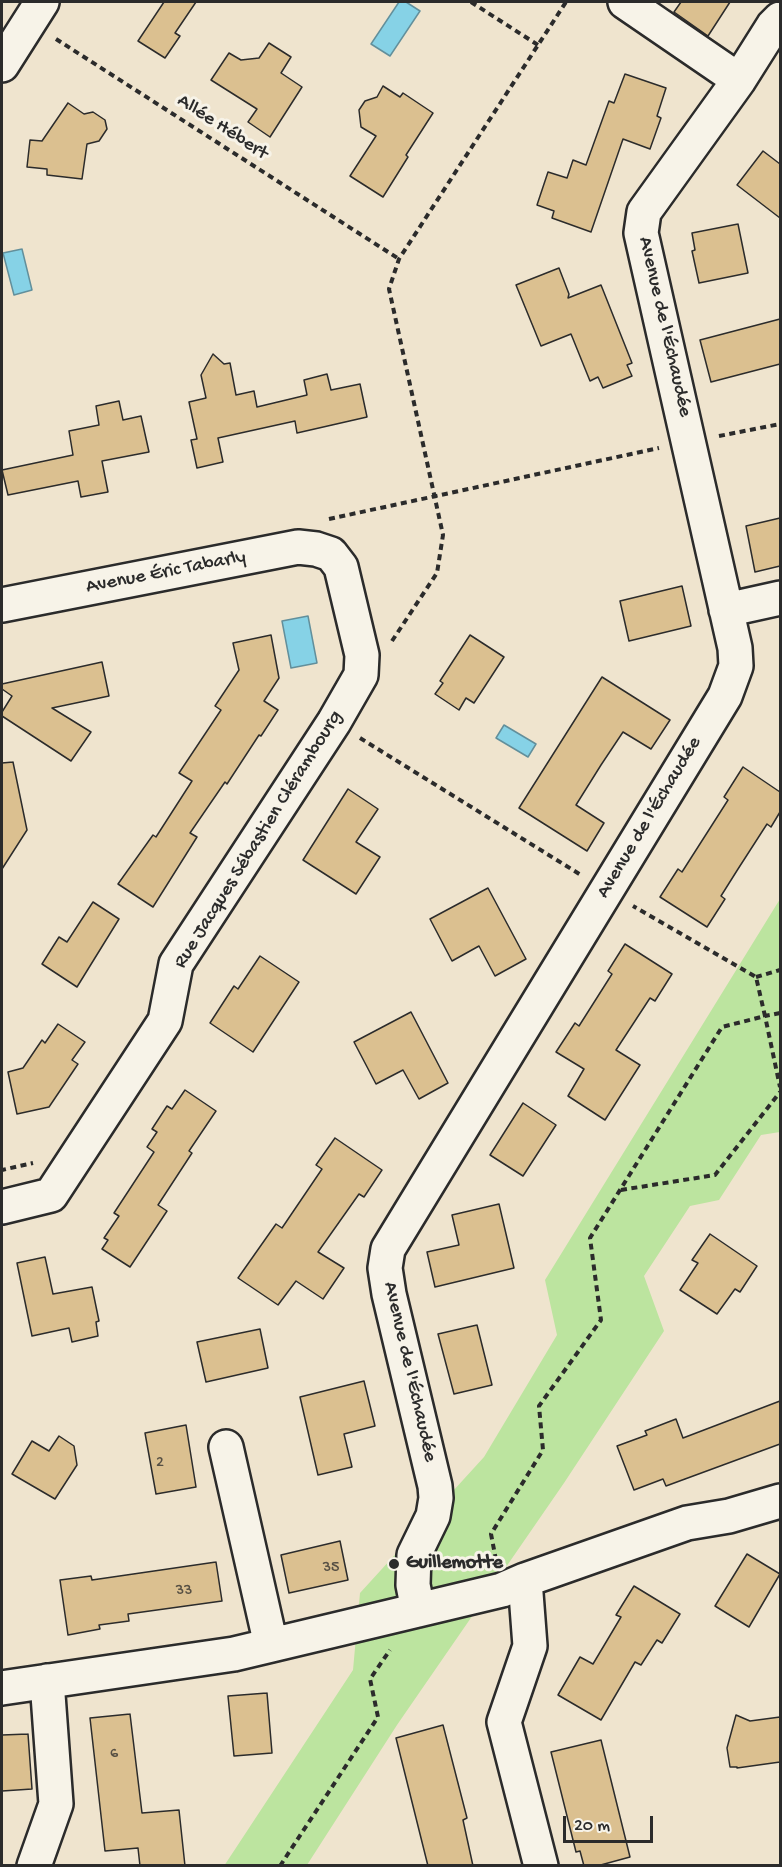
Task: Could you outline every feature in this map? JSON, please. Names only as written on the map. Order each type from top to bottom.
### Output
[{"type":"street","points":[[625,2],[739,80]]},
{"type":"street","points":[[2,64],[36,12]]},
{"type":"street","name":"Avenue de l'Échaudée","points":[[418,1610],[413,1585],[414,1555],[433,1516],[436,1492],[389,1294],[385,1268],[388,1249],[725,696],[736,666],[735,648],[641,233],[644,212],[739,80],[778,31]]},
{"type":"street","name":"Avenue Éric Tabarly","points":[[2,606],[298,547],[323,552]]},
{"type":"street","points":[[323,552],[340,567],[362,655],[361,675]]},
{"type":"street","points":[[726,610],[780,598]]},
{"type":"street","name":"Rue Jacques Sébastien Clérambourg","points":[[2,1207],[51,1195],[165,1021],[176,964],[334,722],[361,675]]},
{"type":"street","points":[[226,1448],[271,1645]]},
{"type":"street","points":[[2,1688],[234,1654],[418,1610],[514,1585],[687,1522],[729,1516],[780,1501]]},
{"type":"street","points":[[514,1585],[530,1646],[504,1722],[541,1866]]},
{"type":"street","points":[[34,1866],[56,1804],[47,1681]]},
{"type":"path","points":[[471,2],[538,45]]},
{"type":"path","points":[[361,675],[384,653],[437,573],[443,536],[389,289],[399,259],[566,2]]},
{"type":"path","name":"Allée Hébert","points":[[36,12],[399,259]]},
{"type":"path","points":[[323,552],[318,522],[780,424]]},
{"type":"path","points":[[334,722],[606,891],[756,976],[780,970]]},
{"type":"path","points":[[756,976],[780,1087]]},
{"type":"path","points":[[514,1585],[491,1534],[543,1450],[539,1406],[601,1320],[590,1238],[722,1027],[780,1013]]},
{"type":"path","points":[[620,1191],[715,1174],[780,1092]]},
{"type":"path","points":[[280,1866],[378,1717],[370,1679],[418,1610]]},
{"type":"green space","points":[[780,899],[780,1132],[761,1135],[719,1200],[690,1206],[644,1276],[664,1331],[564,1483],[397,1725],[307,1865],[224,1866],[353,1670],[360,1593],[484,1457],[557,1335],[545,1280]]},
{"type":"water","points":[[399,2],[406,2],[420,11],[390,56],[371,44]]},
{"type":"water","points":[[22,249],[32,290],[14,295],[3,253]]},
{"type":"water","points":[[308,616],[317,663],[291,668],[282,621]]},
{"type":"water","points":[[504,725],[536,744],[528,757],[496,738]]},
{"type":"building","points":[[164,2],[196,2],[175,33],[180,36],[165,58],[138,41]]},
{"type":"building","points":[[681,2],[730,2],[708,36],[674,12]]},
{"type":"building","points":[[269,43],[291,57],[281,73],[302,87],[270,137],[248,122],[257,109],[211,80],[229,53],[241,60],[259,58]]},
{"type":"building","points":[[625,74],[666,88],[657,116],[661,118],[650,149],[623,139],[591,232],[552,218],[554,211],[537,205],[548,172],[567,178],[573,160],[586,165],[609,101],[614,103]]},
{"type":"building","points":[[383,86],[400,97],[403,93],[433,113],[383,197],[350,176],[376,136],[361,127],[359,110],[365,101],[377,97]]},
{"type":"building","points":[[68,103],[84,114],[93,112],[105,120],[107,129],[99,141],[87,144],[82,179],[47,175],[47,169],[27,167],[30,140],[42,141]]},
{"type":"building","points":[[763,151],[780,164],[780,218],[737,185]]},
{"type":"building","points":[[738,224],[748,273],[699,283],[692,251],[695,250],[692,233]]},
{"type":"building","points":[[559,268],[569,294],[568,298],[601,285],[632,363],[627,365],[632,376],[603,388],[598,377],[590,381],[571,334],[541,346],[516,285]]},
{"type":"building","points":[[780,319],[780,364],[711,382],[700,340]]},
{"type":"building","points":[[213,354],[224,364],[230,363],[236,395],[254,391],[257,407],[307,395],[304,380],[327,374],[331,390],[360,384],[367,417],[297,433],[295,421],[218,438],[223,462],[197,468],[191,440],[197,439],[189,402],[206,398],[201,375]]},
{"type":"building","points":[[119,401],[123,420],[141,416],[149,452],[102,461],[108,492],[81,497],[78,481],[8,495],[2,470],[73,455],[69,431],[99,425],[96,406]]},
{"type":"building","points":[[780,518],[780,566],[755,572],[746,526]]},
{"type":"building","points":[[682,586],[691,626],[629,641],[620,601]]},
{"type":"building","points":[[271,635],[279,678],[264,701],[278,710],[190,833],[197,837],[153,907],[118,884],[153,835],[156,837],[192,781],[179,773],[221,710],[215,706],[239,670],[233,643]]},
{"type":"building","points":[[470,635],[504,657],[474,703],[466,698],[459,710],[435,694],[443,683],[440,681]]},
{"type":"building","points":[[102,662],[109,696],[52,708],[91,732],[71,761],[2,716],[12,696],[2,689],[2,684]]},
{"type":"building","points":[[602,677],[670,720],[651,749],[623,732],[601,765],[576,805],[604,823],[587,851],[519,808]]},
{"type":"building","points":[[13,762],[27,830],[2,869],[2,763]]},
{"type":"building","points":[[743,767],[780,792],[780,812],[771,827],[767,824],[738,869],[721,896],[725,899],[707,927],[660,897],[678,869],[682,872],[728,800],[724,797]]},
{"type":"building","points":[[348,789],[378,809],[356,842],[380,857],[356,894],[303,860]]},
{"type":"building","points":[[488,888],[526,959],[495,976],[479,946],[452,961],[430,919]]},
{"type":"building","points":[[93,902],[119,919],[77,987],[42,964],[59,937],[67,942]]},
{"type":"building","points":[[625,944],[672,974],[655,1001],[650,998],[616,1050],[640,1065],[605,1120],[568,1096],[584,1069],[556,1052],[575,1023],[579,1026],[612,974],[608,971]]},
{"type":"building","points":[[260,956],[299,982],[253,1052],[210,1023],[234,986],[238,989]]},
{"type":"building","points":[[411,1012],[448,1083],[419,1099],[403,1070],[376,1084],[354,1042]]},
{"type":"building","points":[[58,1024],[85,1042],[72,1060],[78,1064],[49,1107],[17,1114],[8,1072],[23,1068],[42,1040],[45,1043]]},
{"type":"building","points":[[185,1090],[216,1111],[189,1151],[192,1153],[158,1205],[167,1211],[130,1267],[102,1249],[108,1240],[104,1238],[119,1216],[114,1213],[154,1152],[147,1147],[157,1132],[152,1129],[167,1106],[172,1109]]},
{"type":"building","points":[[523,1103],[556,1125],[523,1176],[490,1155]]},
{"type":"building","points":[[335,1138],[382,1170],[364,1197],[359,1194],[318,1252],[344,1268],[323,1299],[296,1281],[278,1305],[238,1278],[276,1224],[282,1228],[322,1169],[316,1165]]},
{"type":"building","points":[[499,1204],[514,1268],[435,1287],[427,1252],[459,1245],[452,1215]]},
{"type":"building","points":[[710,1234],[757,1266],[740,1292],[735,1289],[717,1314],[680,1290],[698,1263],[692,1260]]},
{"type":"building","points":[[45,1257],[53,1294],[92,1287],[99,1321],[96,1322],[98,1336],[72,1342],[69,1328],[32,1336],[17,1263]]},
{"type":"building","points":[[477,1325],[492,1385],[454,1394],[438,1334]]},
{"type":"building","points":[[260,1329],[268,1368],[206,1382],[197,1342]]},
{"type":"building","points":[[364,1381],[375,1426],[344,1434],[352,1467],[318,1475],[300,1397]]},
{"type":"building","points":[[780,1401],[780,1444],[666,1486],[663,1479],[634,1490],[617,1446],[647,1435],[645,1431],[676,1419],[683,1438]]},
{"type":"building","points":[[186,1425],[196,1487],[156,1494],[145,1433]]},
{"type":"building","points":[[59,1436],[74,1446],[77,1465],[55,1499],[12,1474],[32,1441],[49,1451]]},
{"type":"building","points":[[340,1541],[348,1580],[289,1593],[281,1555]]},
{"type":"building","points":[[747,1554],[780,1574],[749,1627],[715,1606]]},
{"type":"building","points":[[216,1562],[222,1601],[128,1614],[129,1621],[99,1625],[100,1629],[68,1635],[60,1580],[91,1576],[92,1580]]},
{"type":"building","points":[[634,1586],[680,1614],[662,1643],[657,1640],[641,1665],[635,1662],[601,1720],[558,1695],[580,1657],[593,1664],[621,1617],[616,1615]]},
{"type":"building","points":[[267,1693],[272,1753],[234,1756],[228,1696]]},
{"type":"building","points":[[130,1714],[142,1813],[179,1810],[185,1866],[140,1866],[138,1848],[105,1851],[90,1718]]},
{"type":"building","points":[[736,1715],[750,1721],[780,1717],[780,1762],[730,1767],[727,1748]]},
{"type":"building","points":[[443,1725],[467,1818],[463,1820],[473,1866],[428,1866],[396,1738]]},
{"type":"building","points":[[28,1734],[32,1789],[2,1791],[2,1735]]},
{"type":"building","points":[[601,1740],[630,1857],[597,1866],[584,1866],[580,1851],[576,1852],[551,1752]]},
{"type":"place","name":"Guillemotte","points":[[394,1564]]}]
